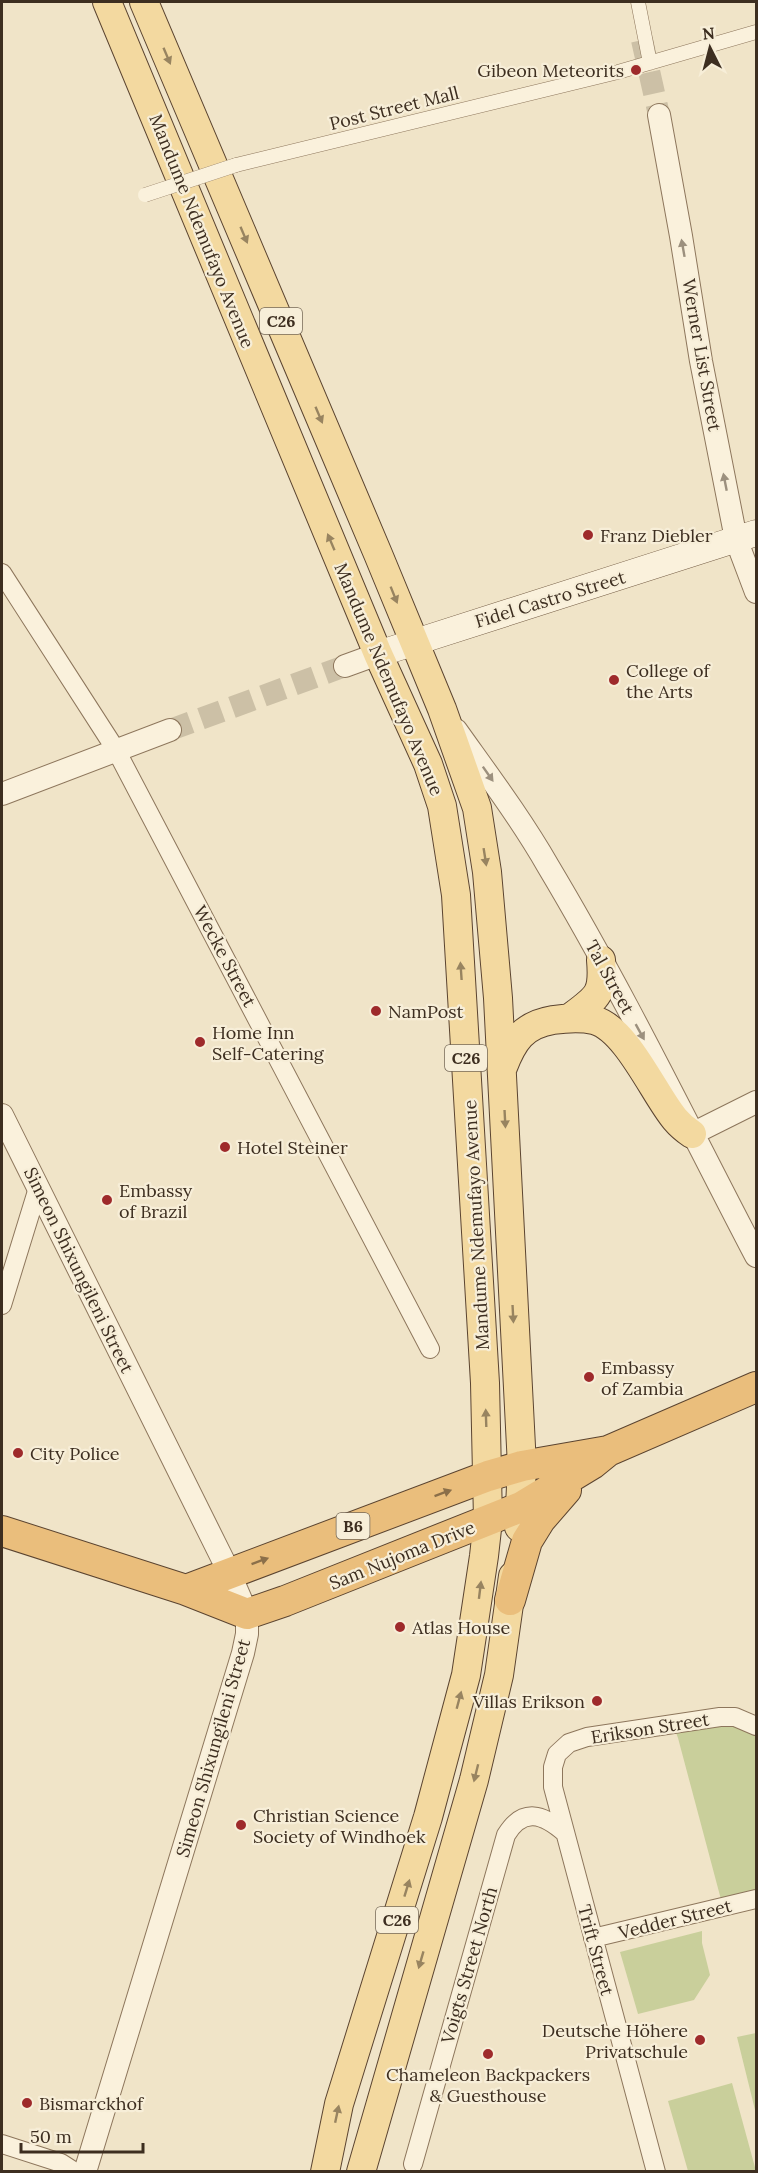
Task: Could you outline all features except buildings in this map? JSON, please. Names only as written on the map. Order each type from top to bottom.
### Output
[{"type":"highway","name":"Sam Nujoma Drive","points":[[247,1614],[521,1507],[600,1458],[756,1387]]},
{"type":"highway","name":"Sam Nujoma Drive","points":[[186,1590],[488,1476],[522,1467],[600,1458]]},
{"type":"highway","points":[[510,1600],[527,1541],[540,1520],[600,1458]]},
{"type":"highway","points":[[2,1532],[186,1590],[247,1614]]},
{"type":"main road","name":"Mandume Ndemufayo Avenue","points":[[107,2],[378,654],[428,764],[442,806],[456,895],[485,1383],[488,1520],[478,1603],[466,1674],[428,1817],[339,2104],[325,2172]]},
{"type":"main road","name":"Mandume Ndemufayo Avenue","points":[[144,2],[274,306],[442,710],[477,808],[487,872],[502,1069],[522,1467],[521,1507],[499,1675],[474,1780],[361,2172]]},
{"type":"main road","name":"Fidel Castro Street","points":[[378,654],[746,536]]},
{"type":"main road","points":[[571,1017],[595,998],[603,983],[600,960]]},
{"type":"main road","points":[[502,1069],[514,1042],[527,1030],[548,1021],[571,1017],[597,1021],[622,1040],[674,1118],[692,1134]]},
{"type":"street","points":[[638,2],[650,63]]},
{"type":"street","name":"Post Street Mall","points":[[145,195],[236,165],[650,63],[756,32]]},
{"type":"street","name":"Werner List Street","points":[[659,115],[685,260],[700,361],[746,536],[756,592]]},
{"type":"street","name":"Wecke Street","points":[[2,573],[116,750],[430,1349]]},
{"type":"street","name":"Fidel Castro Street","points":[[345,666],[378,654]]},
{"type":"street","name":"Tal Street","points":[[442,710],[519,820],[548,866],[665,1077],[756,1256]]},
{"type":"street","points":[[2,794],[170,730]]},
{"type":"street","points":[[692,1134],[756,1102]]},
{"type":"street","name":"Simeon Shixungileni Street","points":[[2,1115],[229,1572],[247,1614],[247,1634],[243,1653],[85,2172]]},
{"type":"street","points":[[2,1305],[38,1188]]},
{"type":"street","name":"Erikson Street","points":[[565,1833],[553,1787],[553,1767],[557,1754],[569,1743],[586,1737],[720,1717],[735,1717],[756,1726]]},
{"type":"street","name":"Voigts Street North","points":[[413,2164],[506,1835],[513,1823],[525,1817],[542,1817],[565,1833]]},
{"type":"street","name":"Trift Street","points":[[565,1833],[656,2172]]},
{"type":"street","name":"Vedder Street","points":[[593,1938],[756,1899]]},
{"type":"street","points":[[2,2144],[61,2163],[75,2172]]},
{"type":"green space","points":[[673,1724],[756,1726],[756,1899],[723,1907]]},
{"type":"green space","points":[[702,1931],[702,1943],[710,1975],[694,2000],[638,2014],[620,1952]]},
{"type":"green space","points":[[756,2033],[756,2114],[737,2037]]},
{"type":"green space","points":[[732,2083],[756,2171],[688,2171],[668,2101]]},
{"type":"tunnel","points":[[642,40],[659,115]]},
{"type":"tunnel","points":[[170,730],[345,666]]},
{"type":"place","name":"Gibeon Meteorits","points":[[636,70]]},
{"type":"place","name":"Franz Diebler","points":[[588,535]]},
{"type":"place","name":"College of the Arts","points":[[614,680]]},
{"type":"place","name":"NamPost","points":[[376,1011]]},
{"type":"place","name":"Home Inn Self-Catering","points":[[200,1042]]},
{"type":"place","name":"Hotel Steiner","points":[[225,1147]]},
{"type":"place","name":"Embassy of Brazil","points":[[107,1200]]},
{"type":"place","name":"Embassy of Zambia","points":[[589,1377]]},
{"type":"place","name":"City Police","points":[[18,1453]]},
{"type":"place","name":"Atlas House","points":[[400,1627]]},
{"type":"place","name":"Villas Erikson","points":[[597,1701]]},
{"type":"place","name":"Christian Science Society of Windhoek","points":[[241,1825]]},
{"type":"place","name":"Deutsche Höhere Privatschule","points":[[700,2040]]},
{"type":"place","name":"Chameleon Backpackers & Guesthouse","points":[[488,2054]]},
{"type":"place","name":"Bismarckhof","points":[[27,2103]]}]
